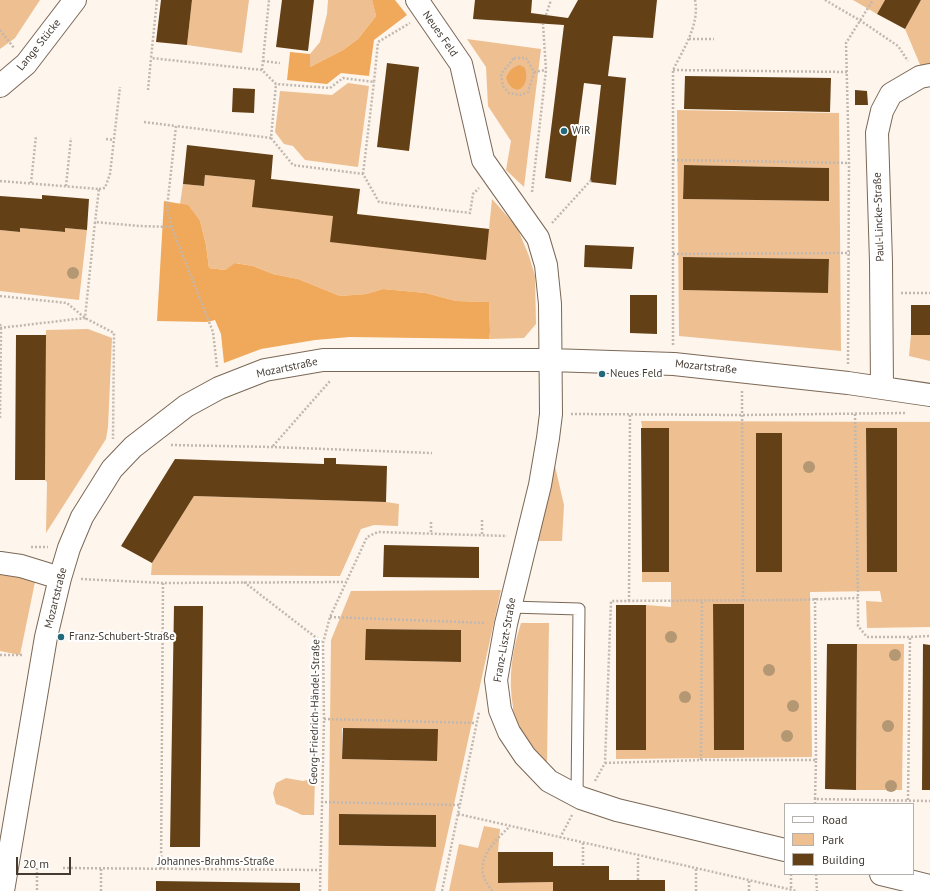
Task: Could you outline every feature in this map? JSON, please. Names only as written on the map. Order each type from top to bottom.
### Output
[{"type":"street","name":"Lange Stücke","points":[[0,86],[26,64],[75,0]]},
{"type":"street","name":"Neues Feld","points":[[421,7],[461,64],[483,160],[533,230],[546,265],[550,304],[550,360]]},
{"type":"street","name":"Paul-Lincke-Straße","points":[[882,387],[881,262],[877,133],[882,112],[891,94],[925,76]]},
{"type":"street","name":"Mozartstraße","points":[[3,891],[46,636],[69,548],[82,517],[112,469],[137,444],[180,411],[219,388],[265,370],[323,360],[550,360],[674,364],[882,387],[930,396]]},
{"type":"street","name":"Franz-Liszt-Straße","points":[[550,360],[551,414],[548,438],[540,485],[508,616],[496,680],[500,710],[509,732],[524,756],[549,781],[579,797],[617,810],[784,850]]},
{"type":"street","points":[[0,563],[21,566],[60,578]]},
{"type":"street","points":[[885,875],[930,886]]},
{"type":"lane","points":[[508,616],[579,609],[579,797]]},
{"type":"path","points":[[148,90],[157,0]]},
{"type":"path","points":[[262,70],[269,0]]},
{"type":"path","points":[[546,15],[551,0]]},
{"type":"path","points":[[674,364],[673,70],[689,39],[695,14],[695,0]]},
{"type":"path","points":[[825,0],[861,21],[898,46],[925,76]]},
{"type":"path","points":[[848,383],[850,254],[846,44],[873,0]]},
{"type":"path","points":[[421,7],[378,42],[363,174],[380,202],[470,213],[473,194],[493,176]]},
{"type":"path","points":[[533,230],[546,70],[544,24]]},
{"type":"path","points":[[689,39],[714,39]]},
{"type":"path","points":[[151,58],[262,70],[276,84],[330,88],[343,78],[374,82]]},
{"type":"path","points":[[514,58],[526,58],[534,72],[528,92],[520,95],[509,93],[503,86],[501,74],[514,58]]},
{"type":"path","points":[[263,61],[280,63]]},
{"type":"path","points":[[534,72],[546,70]]},
{"type":"path","points":[[673,70],[847,72]]},
{"type":"path","points":[[271,138],[276,84]]},
{"type":"path","points":[[0,180],[99,189],[105,188],[108,181],[120,87]]},
{"type":"path","points":[[144,122],[271,138],[293,165],[363,174]]},
{"type":"path","points":[[176,126],[167,208],[172,228],[213,332],[219,388]]},
{"type":"path","points":[[31,183],[36,136]]},
{"type":"path","points":[[66,186],[71,138]]},
{"type":"path","points":[[106,140],[114,140]]},
{"type":"path","points":[[673,160],[849,163]]},
{"type":"path","points":[[533,230],[592,179]]},
{"type":"path","points":[[85,318],[99,189]]},
{"type":"path","points":[[95,222],[172,228]]},
{"type":"path","points":[[673,254],[850,254]]},
{"type":"path","points":[[0,296],[67,303],[85,318],[114,333],[112,469]]},
{"type":"path","points":[[0,418],[0,327],[85,318]]},
{"type":"path","points":[[272,447],[348,360]]},
{"type":"path","points":[[742,371],[743,600]]},
{"type":"path","points":[[628,601],[630,413]]},
{"type":"path","points":[[551,414],[630,413],[742,415],[907,413]]},
{"type":"path","points":[[855,414],[858,626],[867,637],[930,636]]},
{"type":"path","points":[[169,444],[432,453]]},
{"type":"path","points":[[482,520],[482,535]]},
{"type":"path","points":[[431,522],[431,533]]},
{"type":"path","name":"Georg-Friedrich-Händel-Straße","points":[[320,891],[324,719],[323,643],[330,617],[367,537],[378,532],[527,537]]},
{"type":"path","points":[[29,546],[69,548]]},
{"type":"path","points":[[60,578],[163,583],[346,582]]},
{"type":"path","points":[[243,582],[323,643]]},
{"type":"path","points":[[161,869],[163,583]]},
{"type":"path","points":[[560,838],[579,797],[594,782],[605,763],[611,601],[796,600],[815,598],[858,598]]},
{"type":"path","points":[[815,598],[815,803]]},
{"type":"path","points":[[701,760],[702,601]]},
{"type":"path","points":[[330,617],[508,616]]},
{"type":"path","points":[[908,800],[910,637]]},
{"type":"path","points":[[442,891],[479,710]]},
{"type":"path","points":[[324,719],[476,723]]},
{"type":"path","points":[[605,763],[701,760],[816,760]]},
{"type":"path","points":[[815,799],[930,801]]},
{"type":"path","points":[[321,802],[460,805]]},
{"type":"path","points":[[458,814],[797,891]]},
{"type":"path","points":[[492,891],[484,877],[483,859],[497,838],[510,826]]},
{"type":"path","points":[[583,843],[583,866]]},
{"type":"path","points":[[638,856],[638,880]]},
{"type":"path","points":[[37,868],[38,891]]},
{"type":"path","name":"Johannes-Brahms-Straße","points":[[63,868],[320,870]]},
{"type":"path","points":[[101,869],[101,891]]},
{"type":"path","points":[[696,869],[696,891]]},
{"type":"path","points":[[791,875],[791,890]]},
{"type":"path","points":[[816,875],[816,891]]},
{"type":"path","points":[[749,881],[749,891]]},
{"type":"green space","points":[[0,0],[40,0],[15,38],[0,49]]},
{"type":"green space","points":[[192,0],[249,0],[242,53],[187,45]]},
{"type":"green space","points":[[328,0],[372,0],[376,16],[358,39],[343,50],[310,67],[310,54],[320,42],[327,14]]},
{"type":"green space","points":[[853,0],[885,0],[877,14]]},
{"type":"green space","points":[[921,0],[930,0],[930,64],[921,67],[905,29]]},
{"type":"green space","points":[[467,39],[541,49],[524,187],[506,170],[511,141],[488,106],[486,67]]},
{"type":"green space","points":[[348,83],[369,86],[358,167],[305,160],[293,146],[284,144],[275,132],[280,91],[332,95]]},
{"type":"green space","points":[[677,110],[839,113],[841,351],[679,336]],"holes":[[[684,165],[829,168],[829,201],[683,199]],[[683,257],[829,259],[828,292],[683,290]]]},
{"type":"green space","points":[[205,175],[255,180],[253,207],[489,229],[492,199],[517,227],[529,256],[535,276],[536,324],[524,338],[489,339],[489,302],[456,301],[426,293],[383,289],[366,294],[340,296],[298,279],[273,274],[253,266],[236,263],[225,270],[209,268],[206,245],[200,221],[180,204],[183,184],[204,186]]},
{"type":"green space","points":[[20,228],[64,232],[65,228],[87,230],[79,300],[0,291],[0,230],[20,232]]},
{"type":"green space","points":[[88,329],[112,338],[108,427],[106,439],[46,533],[46,330]]},
{"type":"green space","points":[[911,335],[930,335],[930,361],[909,356]]},
{"type":"green space","points":[[641,421],[930,422],[930,627],[867,628],[866,601],[882,602],[880,591],[810,592],[812,757],[616,759],[616,750],[646,605],[671,607],[671,582],[642,582],[642,572],[669,572]],"holes":[[[897,428],[897,571],[867,572],[866,429]],[[782,433],[782,571],[756,571],[756,434]],[[713,604],[744,604],[744,750],[714,750]]]},
{"type":"green space","points":[[554,462],[564,505],[562,541],[538,541]]},
{"type":"green space","points":[[194,496],[386,502],[399,504],[398,526],[374,525],[361,529],[340,576],[151,575],[152,563]]},
{"type":"green space","points":[[0,574],[16,574],[35,582],[20,655],[0,651]]},
{"type":"green space","points":[[501,590],[435,891],[328,891],[331,640],[351,591]],"holes":[[[366,629],[461,630],[461,662],[366,660]],[[342,728],[437,729],[437,761],[342,759]],[[339,814],[436,815],[436,847],[339,845]]]},
{"type":"green space","points":[[521,623],[549,623],[547,763],[526,739],[516,722],[514,715],[511,675],[513,654]]},
{"type":"green space","points":[[857,644],[904,644],[902,790],[856,790]]},
{"type":"green space","points":[[286,778],[303,781],[315,778],[314,815],[302,815],[276,804],[273,793],[276,783]]},
{"type":"green space","points":[[484,826],[500,829],[498,883],[553,882],[553,891],[449,891],[459,844],[478,848]]},
{"type":"shaded area","points":[[372,0],[395,0],[407,15],[374,40],[369,76],[341,73],[327,84],[287,80],[290,52],[310,54],[310,67],[343,50],[358,39],[376,16]]},
{"type":"shaded area","points":[[520,65],[525,68],[526,81],[521,88],[517,90],[509,85],[506,78],[511,70]]},
{"type":"shaded area","points":[[164,201],[188,205],[200,221],[206,245],[209,268],[225,270],[235,263],[253,266],[273,274],[298,279],[340,296],[366,294],[383,289],[426,293],[456,301],[489,302],[489,339],[350,337],[315,340],[261,349],[224,363],[221,334],[215,320],[207,322],[157,321]]},
{"type":"building","points":[[161,0],[192,0],[187,45],[156,42]]},
{"type":"building","points":[[282,0],[314,0],[308,51],[276,47]]},
{"type":"building","name":"WiR","points":[[475,0],[532,0],[531,13],[568,18],[578,0],[657,0],[653,38],[613,36],[608,76],[626,78],[616,185],[590,182],[601,85],[584,83],[571,182],[545,178],[564,25],[473,19]]},
{"type":"building","points":[[885,0],[921,0],[905,29],[877,14]]},
{"type":"building","points":[[387,63],[419,67],[409,151],[377,147]]},
{"type":"building","points":[[685,76],[831,78],[830,112],[684,109]]},
{"type":"building","points":[[233,88],[255,89],[254,113],[232,112]]},
{"type":"building","points":[[855,90],[867,91],[868,105],[855,105]]},
{"type":"building","points":[[187,145],[273,155],[271,179],[360,189],[357,214],[489,229],[486,260],[330,242],[333,216],[252,207],[255,180],[205,175],[204,186],[183,184]]},
{"type":"building","points":[[684,165],[829,168],[829,201],[683,199]]},
{"type":"building","points":[[42,195],[89,199],[87,230],[65,228],[65,232],[20,228],[20,232],[0,230],[0,196],[42,199]]},
{"type":"building","points":[[585,245],[634,247],[632,269],[584,267]]},
{"type":"building","points":[[683,257],[829,259],[828,293],[683,290]]},
{"type":"building","points":[[630,295],[657,295],[657,334],[630,333]]},
{"type":"building","points":[[911,305],[930,305],[930,335],[911,335]]},
{"type":"building","points":[[16,335],[46,335],[45,480],[15,480]]},
{"type":"building","points":[[641,428],[669,428],[669,572],[642,572]]},
{"type":"building","points":[[866,428],[897,428],[897,572],[867,572]]},
{"type":"building","points":[[756,433],[782,433],[782,572],[756,572]]},
{"type":"building","points":[[324,458],[336,458],[336,464],[387,466],[386,502],[194,496],[152,563],[121,546],[175,459],[324,464]]},
{"type":"building","points":[[384,545],[479,547],[479,578],[383,577]]},
{"type":"building","points":[[713,604],[744,604],[744,750],[714,750]]},
{"type":"building","points":[[616,605],[646,605],[646,750],[616,750]]},
{"type":"building","points":[[174,606],[203,606],[200,847],[170,847]]},
{"type":"building","points":[[366,629],[461,630],[461,662],[365,660]]},
{"type":"building","points":[[827,644],[857,644],[856,790],[825,789]]},
{"type":"building","points":[[923,644],[930,645],[930,790],[922,790]]},
{"type":"building","points":[[343,728],[438,729],[437,761],[342,759]]},
{"type":"building","points":[[339,814],[436,815],[436,847],[339,845]]},
{"type":"building","points":[[498,852],[553,852],[553,866],[609,866],[609,880],[665,880],[665,891],[553,891],[553,882],[498,883]]},
{"type":"building","points":[[156,881],[300,883],[300,891],[156,891]]},
{"type":"place","name":"WiR","points":[[564,131]]},
{"type":"place","name":"Neues Feld","points":[[602,374]]},
{"type":"place","name":"Franz-Schubert-Straße","points":[[61,637]]}]
